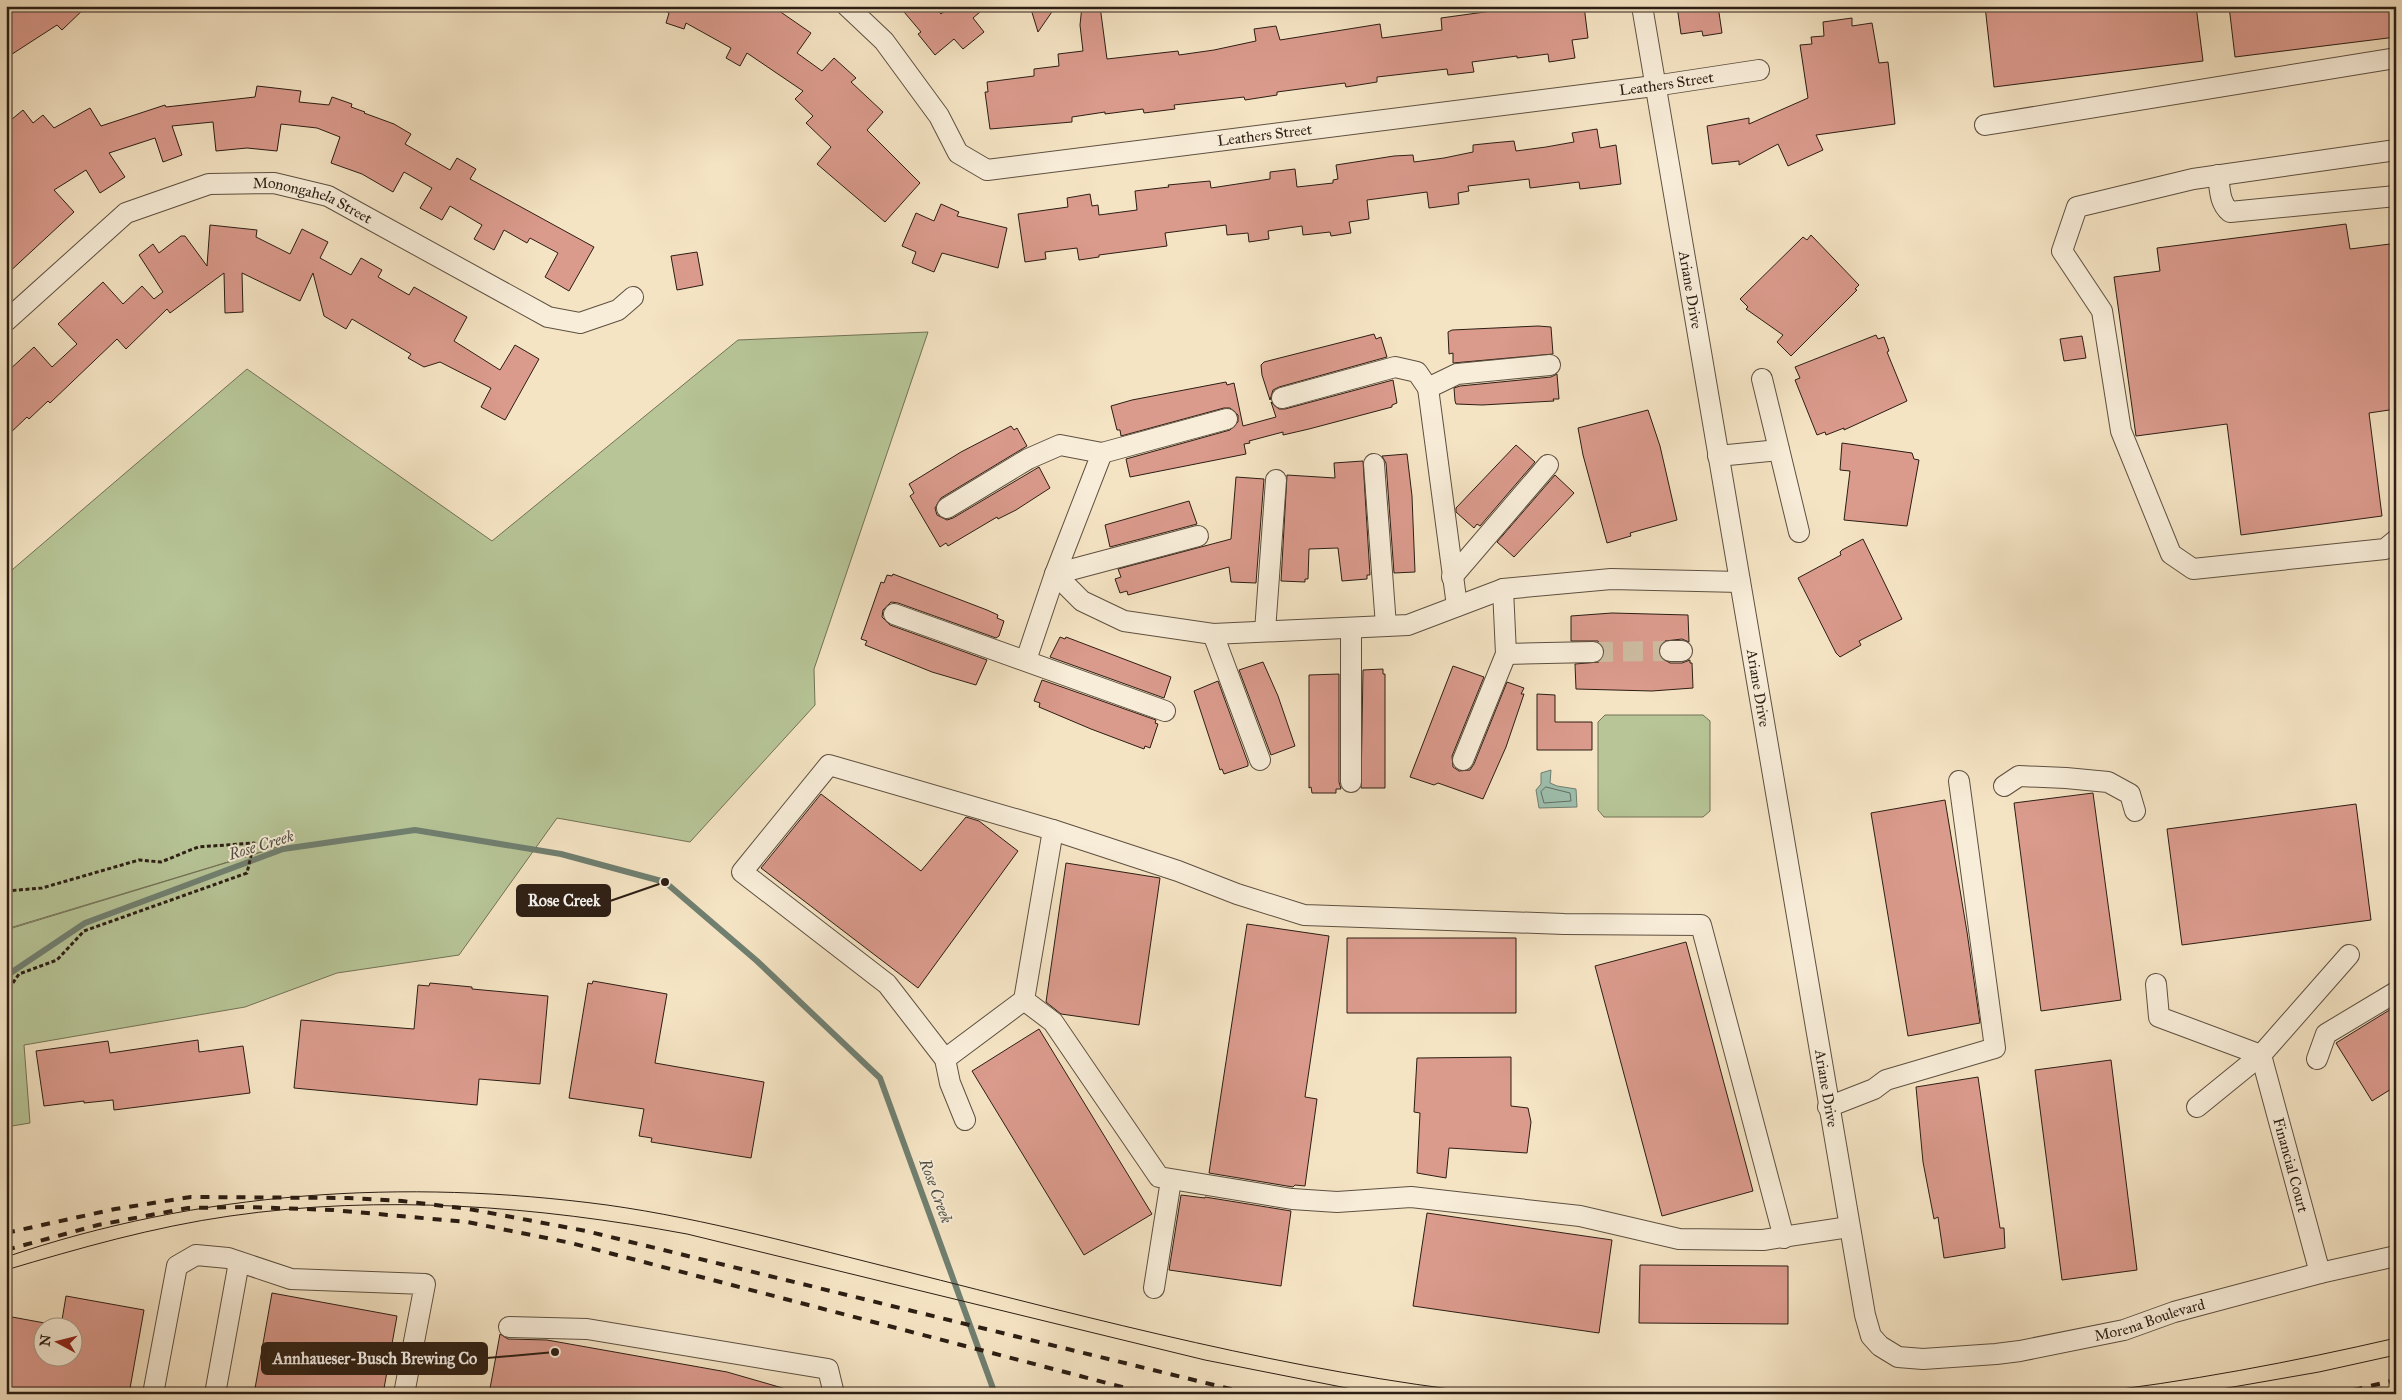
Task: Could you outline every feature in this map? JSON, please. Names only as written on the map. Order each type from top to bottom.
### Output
[{"type":"street","name":"Leathers Street","points":[[847,6],[884,41],[939,116],[958,153],[987,170],[1654,86],[1759,70]]},
{"type":"street","name":"Ariane Drive","points":[[1642,6],[1654,86],[1864,1315],[1871,1336],[1880,1346],[1898,1357]]},
{"type":"street","points":[[1985,125],[2396,58]]},
{"type":"street","points":[[2396,150],[2193,179],[2077,207],[2062,252],[2102,311],[2121,431],[2171,554],[2193,569],[2385,549],[2396,540]]},
{"type":"street","points":[[2218,175],[2222,201],[2224,207],[2230,212],[2396,196]]},
{"type":"street","name":"Monongahela Street","points":[[6,321],[126,213],[209,184],[274,183],[328,196],[548,317],[580,323],[618,310],[633,297]]},
{"type":"street","points":[[1428,388],[1457,374],[1550,365]]},
{"type":"street","points":[[1282,398],[1395,367],[1417,372],[1428,388],[1457,606]]},
{"type":"street","points":[[1762,379],[1800,532]]},
{"type":"street","points":[[947,508],[1028,459],[1060,445],[1102,453],[1227,419]]},
{"type":"street","points":[[1718,456],[1779,450]]},
{"type":"street","points":[[1026,660],[1055,574],[1102,453]]},
{"type":"street","points":[[1374,464],[1386,626]]},
{"type":"street","points":[[1452,577],[1548,466]]},
{"type":"street","points":[[1265,631],[1276,480]]},
{"type":"street","points":[[1055,574],[1198,536]]},
{"type":"street","points":[[1055,574],[1082,601],[1124,621],[1213,634],[1408,625],[1503,589],[1611,579],[1740,582]]},
{"type":"street","points":[[1463,760],[1506,654],[1503,589]]},
{"type":"street","points":[[894,614],[1165,711]]},
{"type":"street","points":[[1351,628],[1351,782]]},
{"type":"street","points":[[1213,634],[1260,760]]},
{"type":"street","points":[[1506,654],[1593,652]]},
{"type":"street","points":[[965,1120],[950,1083],[945,1059],[887,984],[742,872],[830,765],[1052,830],[1304,915],[1564,924],[1701,925],[1784,1238]]},
{"type":"street","points":[[2004,786],[2020,776],[2108,782],[2130,794],[2135,811]]},
{"type":"street","points":[[1828,1107],[1874,1089],[1886,1080],[1995,1048],[1959,781]]},
{"type":"street","points":[[945,1059],[1024,1000],[1052,830]]},
{"type":"street","points":[[2197,1107],[2261,1056],[2349,955]]},
{"type":"street","points":[[2156,984],[2158,1017],[2261,1056]]},
{"type":"street","points":[[2317,1060],[2326,1034],[2396,992]]},
{"type":"street","points":[[1024,1000],[1053,1022],[1159,1177],[1292,1199],[1337,1202],[1411,1197],[1580,1216],[1679,1239],[1762,1240],[1849,1228]]},
{"type":"street","name":"Financial Court","points":[[2261,1056],[2320,1273]]},
{"type":"street","points":[[1154,1288],[1171,1180]]},
{"type":"street","points":[[154,1394],[176,1266],[196,1255],[228,1258],[291,1279],[425,1284],[404,1394]]},
{"type":"street","name":"Morena Boulevard","points":[[1898,1357],[1923,1359],[2020,1351],[2124,1330],[2174,1312],[2320,1273],[2396,1256]]},
{"type":"street","points":[[215,1394],[239,1262]]},
{"type":"street","points":[[510,1327],[588,1329],[828,1369],[834,1394]]},
{"type":"path","points":[[6,891],[42,888],[139,860],[161,862],[198,848],[254,843],[247,872],[84,931],[57,960],[19,974],[6,994]]},
{"type":"shaded area","points":[[928,332],[814,669],[815,705],[690,842],[557,818],[459,955],[337,973],[245,1007],[24,1045],[30,1123],[6,1127],[6,930],[281,846],[6,929],[6,575],[247,369],[492,541],[738,340]]},
{"type":"shaded area","points":[[1605,715],[1703,715],[1710,721],[1710,811],[1703,817],[1604,817],[1598,810],[1598,722]]},
{"type":"water","points":[[1551,770],[1550,783],[1576,789],[1577,807],[1539,808],[1536,790],[1541,784],[1541,773]]},
{"type":"building","points":[[14,6],[87,6],[62,30],[57,25],[6,58],[6,11]]},
{"type":"building","points":[[657,6],[772,6],[811,33],[797,53],[822,71],[834,58],[856,78],[851,82],[883,112],[867,130],[920,183],[885,222],[817,164],[831,147],[806,123],[813,116],[795,99],[803,91],[747,53],[740,66],[726,58],[731,48],[686,23],[684,29],[666,23],[669,13]]},
{"type":"building","points":[[899,6],[934,6],[941,14],[951,6],[987,6],[973,18],[984,32],[963,49],[954,39],[935,55],[918,34],[921,32]]},
{"type":"building","points":[[1030,6],[1056,6],[1038,32]]},
{"type":"building","points":[[1082,6],[1100,6],[1107,59],[1178,51],[1179,55],[1214,50],[1256,41],[1254,29],[1276,26],[1280,40],[1380,24],[1382,38],[1442,30],[1441,18],[1499,10],[1498,6],[1584,6],[1588,38],[1572,40],[1575,58],[1549,62],[1548,54],[1517,58],[1517,56],[1472,62],[1474,72],[1448,75],[1447,69],[1377,77],[1377,82],[1346,87],[1345,83],[1277,92],[1277,95],[1245,100],[1244,97],[1174,105],[1175,109],[1144,113],[1143,109],[1105,114],[1105,112],[1072,117],[1072,122],[990,129],[985,92],[988,92],[987,82],[1034,76],[1034,69],[1059,66],[1058,54],[1083,51],[1080,25]]},
{"type":"building","points":[[1677,6],[1718,6],[1722,33],[1703,36],[1702,31],[1681,34]]},
{"type":"building","points":[[1985,6],[2196,6],[2203,61],[1994,87]]},
{"type":"building","points":[[2229,6],[2396,6],[2396,37],[2235,57]]},
{"type":"building","points":[[1852,18],[1852,26],[1872,23],[1879,63],[1888,62],[1895,124],[1816,135],[1823,150],[1788,166],[1778,144],[1739,165],[1739,161],[1712,164],[1707,126],[1749,118],[1749,124],[1808,98],[1800,45],[1812,44],[1811,37],[1824,36],[1823,22]]},
{"type":"building","points":[[257,86],[301,91],[299,102],[329,105],[332,97],[352,104],[351,107],[364,113],[394,124],[411,134],[405,144],[450,170],[457,158],[476,169],[470,179],[594,247],[569,291],[545,277],[558,253],[530,238],[527,243],[504,230],[494,250],[474,239],[482,225],[450,206],[442,220],[420,208],[432,188],[404,172],[393,192],[362,174],[331,163],[340,137],[317,128],[281,124],[277,151],[247,148],[216,151],[213,122],[172,126],[182,155],[163,162],[155,138],[109,153],[125,177],[100,193],[86,170],[54,190],[74,212],[6,275],[6,124],[23,110],[33,123],[43,115],[54,128],[90,108],[101,126],[165,105],[166,107],[255,97]]},
{"type":"building","points":[[1597,129],[1600,148],[1616,145],[1621,184],[1580,189],[1579,182],[1530,188],[1529,179],[1468,186],[1469,191],[1458,193],[1459,204],[1429,208],[1427,192],[1367,200],[1369,219],[1349,222],[1351,233],[1331,236],[1330,232],[1303,235],[1302,226],[1268,231],[1269,239],[1249,242],[1248,233],[1227,235],[1226,225],[1165,233],[1167,246],[1099,255],[1099,257],[1079,260],[1077,248],[1045,252],[1046,259],[1025,262],[1018,214],[1068,207],[1067,198],[1090,194],[1092,206],[1098,205],[1099,215],[1137,210],[1135,191],[1169,187],[1168,185],[1210,181],[1211,188],[1270,179],[1270,172],[1295,169],[1297,187],[1333,183],[1333,180],[1338,179],[1336,165],[1394,156],[1413,155],[1414,162],[1444,158],[1473,152],[1473,145],[1514,141],[1516,151],[1546,147],[1574,142],[1572,133]]},
{"type":"building","points":[[941,204],[959,212],[957,216],[1007,228],[998,268],[942,253],[934,272],[912,263],[916,252],[902,246],[916,213],[934,221]]},
{"type":"building","points":[[2346,224],[2350,249],[2390,244],[2396,290],[2396,409],[2369,413],[2382,516],[2241,535],[2227,424],[2136,436],[2114,277],[2160,271],[2157,248]]},
{"type":"building","points":[[210,225],[257,230],[256,237],[290,254],[302,229],[328,242],[320,258],[351,275],[361,258],[382,270],[378,277],[409,295],[414,287],[467,317],[454,341],[500,370],[515,345],[539,359],[505,420],[481,407],[491,388],[440,362],[424,367],[408,358],[411,354],[352,319],[346,329],[324,316],[313,273],[300,301],[242,273],[243,312],[225,313],[224,273],[170,313],[167,309],[126,349],[117,339],[50,403],[48,401],[29,419],[27,417],[6,437],[6,373],[34,347],[52,367],[77,344],[58,324],[103,282],[123,304],[142,286],[154,299],[163,292],[139,255],[153,244],[159,253],[181,236],[185,236],[207,266]]},
{"type":"building","points":[[1811,235],[1859,285],[1855,289],[1857,290],[1791,356],[1777,342],[1783,335],[1746,309],[1748,307],[1740,299],[1803,237],[1807,240]]},
{"type":"building","points":[[697,252],[703,285],[677,290],[671,256]]},
{"type":"building","points":[[1551,327],[1553,354],[1453,363],[1453,353],[1449,354],[1448,332],[1452,330]]},
{"type":"building","points":[[1374,334],[1376,339],[1381,337],[1387,357],[1279,387],[1273,390],[1270,400],[1262,375],[1261,365],[1264,362]]},
{"type":"building","points":[[1876,335],[1878,339],[1884,337],[1889,351],[1887,352],[1907,401],[1844,430],[1844,428],[1826,435],[1825,432],[1817,435],[1795,380],[1800,378],[1795,367]]},
{"type":"building","points":[[2082,336],[2086,358],[2064,361],[2060,339]]},
{"type":"building","points":[[1557,374],[1559,399],[1553,399],[1554,401],[1482,405],[1456,404],[1455,401],[1454,388],[1460,386],[1551,377]]},
{"type":"building","points":[[1393,380],[1397,403],[1392,405],[1392,407],[1309,429],[1283,435],[1283,432],[1249,441],[1250,443],[1244,444],[1246,454],[1130,477],[1126,459],[1230,430],[1238,422],[1238,415],[1230,408],[1224,408],[1121,436],[1120,430],[1117,430],[1111,406],[1132,400],[1226,382],[1227,385],[1234,383],[1243,426],[1276,417],[1271,402],[1279,409],[1285,409]]},
{"type":"building","points":[[1648,410],[1660,446],[1677,520],[1630,533],[1631,536],[1607,543],[1583,455],[1578,428]]},
{"type":"building","points":[[1011,426],[1014,430],[1017,428],[1027,446],[941,498],[935,508],[937,515],[947,520],[953,518],[1039,467],[1050,488],[1016,510],[998,519],[997,517],[948,546],[946,543],[940,547],[910,496],[914,493],[909,484],[961,452]]},
{"type":"building","points":[[1842,443],[1912,453],[1914,459],[1919,460],[1907,526],[1844,520],[1850,471],[1840,470]]},
{"type":"building","points":[[1516,445],[1535,462],[1480,526],[1477,524],[1474,528],[1456,512],[1456,508]]},
{"type":"building","points":[[1407,454],[1412,496],[1415,572],[1394,573],[1386,463],[1382,456]]},
{"type":"building","points":[[1363,461],[1370,575],[1367,575],[1367,579],[1342,581],[1338,548],[1309,549],[1308,579],[1305,579],[1305,582],[1281,581],[1287,475],[1335,478],[1334,463]]},
{"type":"building","points":[[1555,475],[1574,493],[1514,557],[1497,542]]},
{"type":"building","points":[[1236,477],[1264,479],[1256,583],[1231,582],[1229,567],[1128,595],[1127,591],[1120,593],[1115,579],[1121,577],[1118,569],[1231,539]]},
{"type":"building","points":[[1189,501],[1197,524],[1110,547],[1105,525]]},
{"type":"building","points":[[1863,539],[1902,619],[1859,641],[1861,645],[1840,657],[1836,653],[1798,578],[1841,555],[1840,552],[1842,550]]},
{"type":"building","points":[[893,574],[987,610],[998,615],[997,618],[1004,621],[999,636],[996,638],[898,603],[891,602],[883,610],[882,617],[890,625],[987,660],[976,685],[932,672],[865,645],[867,641],[861,639],[881,582],[884,583],[887,575],[892,576]]},
{"type":"building","points":[[1612,613],[1688,615],[1689,642],[1682,639],[1665,641],[1658,651],[1660,657],[1670,663],[1682,663],[1690,660],[1690,663],[1692,663],[1693,688],[1652,691],[1576,689],[1575,664],[1599,662],[1604,657],[1605,651],[1598,641],[1571,641],[1571,616]]},
{"type":"building","points":[[1060,637],[1065,639],[1066,637],[1171,677],[1164,698],[1050,657]]},
{"type":"building","points":[[1263,662],[1278,696],[1295,746],[1271,755],[1239,670]]},
{"type":"building","points":[[1453,666],[1484,677],[1452,756],[1453,767],[1459,771],[1470,770],[1474,764],[1507,682],[1524,688],[1521,694],[1524,694],[1506,747],[1483,799],[1438,783],[1434,785],[1410,777]]},
{"type":"building","points":[[1383,669],[1383,674],[1385,674],[1385,788],[1361,788],[1363,670]]},
{"type":"building","points":[[1339,674],[1339,782],[1341,789],[1336,789],[1336,793],[1312,793],[1311,787],[1309,788],[1309,675]]},
{"type":"building","points":[[1042,680],[1156,720],[1155,723],[1158,724],[1150,748],[1145,746],[1144,749],[1039,707],[1040,703],[1034,701]]},
{"type":"building","points":[[1218,681],[1248,763],[1248,766],[1224,774],[1222,769],[1220,770],[1194,691]]},
{"type":"building","points":[[1537,694],[1555,695],[1555,722],[1592,722],[1592,750],[1537,750]]},
{"type":"building","points":[[2093,793],[2121,1000],[2041,1011],[2014,803]]},
{"type":"building","points":[[821,794],[921,871],[966,817],[979,821],[1018,851],[918,988],[761,868]]},
{"type":"building","points":[[1945,800],[1980,1023],[1908,1036],[1871,813]]},
{"type":"building","points":[[2356,804],[2371,920],[2182,945],[2167,829]]},
{"type":"building","points":[[1066,863],[1160,878],[1139,1025],[1061,1014],[1046,1002]]},
{"type":"building","points":[[1247,924],[1329,936],[1305,1097],[1317,1099],[1305,1186],[1295,1185],[1293,1187],[1209,1173]]},
{"type":"building","points":[[1347,938],[1516,938],[1516,1013],[1347,1013]]},
{"type":"building","points":[[1686,942],[1753,1191],[1662,1216],[1595,966]]},
{"type":"building","points":[[593,981],[667,994],[655,1063],[764,1082],[751,1158],[651,1142],[652,1138],[639,1136],[644,1109],[569,1098],[588,983],[592,984]]},
{"type":"building","points":[[430,983],[548,996],[540,1084],[479,1079],[477,1105],[294,1088],[301,1020],[414,1029],[418,985],[429,986]]},
{"type":"building","points":[[2396,1006],[2396,1086],[2372,1101],[2336,1043]]},
{"type":"building","points":[[1039,1029],[1152,1214],[1084,1255],[972,1071]]},
{"type":"building","points":[[198,1040],[199,1052],[243,1046],[250,1093],[114,1110],[113,1100],[84,1103],[84,1101],[44,1106],[36,1051],[108,1041],[110,1053]]},
{"type":"building","points":[[1511,1057],[1511,1106],[1528,1108],[1531,1122],[1527,1153],[1449,1148],[1446,1178],[1417,1173],[1420,1113],[1414,1112],[1417,1058]]},
{"type":"building","points":[[2111,1060],[2137,1270],[2062,1280],[2035,1070]]},
{"type":"building","points":[[1978,1077],[2000,1228],[2004,1228],[2005,1248],[1944,1258],[1938,1217],[1934,1219],[1923,1162],[1916,1087]]},
{"type":"building","points":[[1181,1195],[1291,1211],[1281,1286],[1169,1270]]},
{"type":"building","points":[[1427,1213],[1612,1240],[1599,1333],[1413,1306]]},
{"type":"building","points":[[1640,1265],[1788,1266],[1788,1324],[1639,1323]]},
{"type":"building","points":[[272,1293],[397,1316],[383,1394],[254,1394]]},
{"type":"building","points":[[66,1296],[144,1310],[129,1394],[6,1394],[6,1348],[12,1317],[32,1321],[32,1368],[82,1368],[82,1318],[62,1318]]},
{"type":"building","points":[[500,1334],[508,1339],[547,1340],[727,1372],[786,1389],[785,1394],[489,1394]]},
{"type":"waterway","name":"Rose Creek","points":[[6,976],[85,923],[283,849],[415,830],[561,854],[665,882],[757,961],[880,1078],[995,1394]]},
{"type":"tunnel","points":[[1593,652],[1670,651]]},
{"type":"tram line","points":[[6,1257],[79,1235],[153,1217],[228,1204],[303,1196],[379,1192],[455,1192],[531,1197],[607,1205],[682,1218],[793,1243],[1196,1343],[1343,1372],[1491,1394]]},
{"type":"tram line","points":[[6,1270],[145,1232],[230,1216],[287,1209],[402,1205],[516,1210],[573,1216],[687,1234],[1205,1360],[1377,1394]]},
{"type":"tram line","points":[[2081,1394],[2160,1384],[2239,1370],[2396,1338]]},
{"type":"tram line","points":[[2193,1394],[2319,1372],[2396,1355]]},
{"type":"railway","points":[[6,1233],[115,1209],[191,1197],[348,1198],[402,1201],[469,1209],[586,1231],[1251,1394]]},
{"type":"railway","points":[[6,1250],[98,1225],[188,1208],[247,1207],[333,1210],[467,1222],[571,1243],[1149,1394]]},
{"type":"railway","points":[[2336,1394],[2396,1380]]},
{"type":"place","name":"Rose Creek","points":[[665,882]]},
{"type":"place","name":"Annhaueser-Busch Brewing Co","points":[[555,1352]]}]
